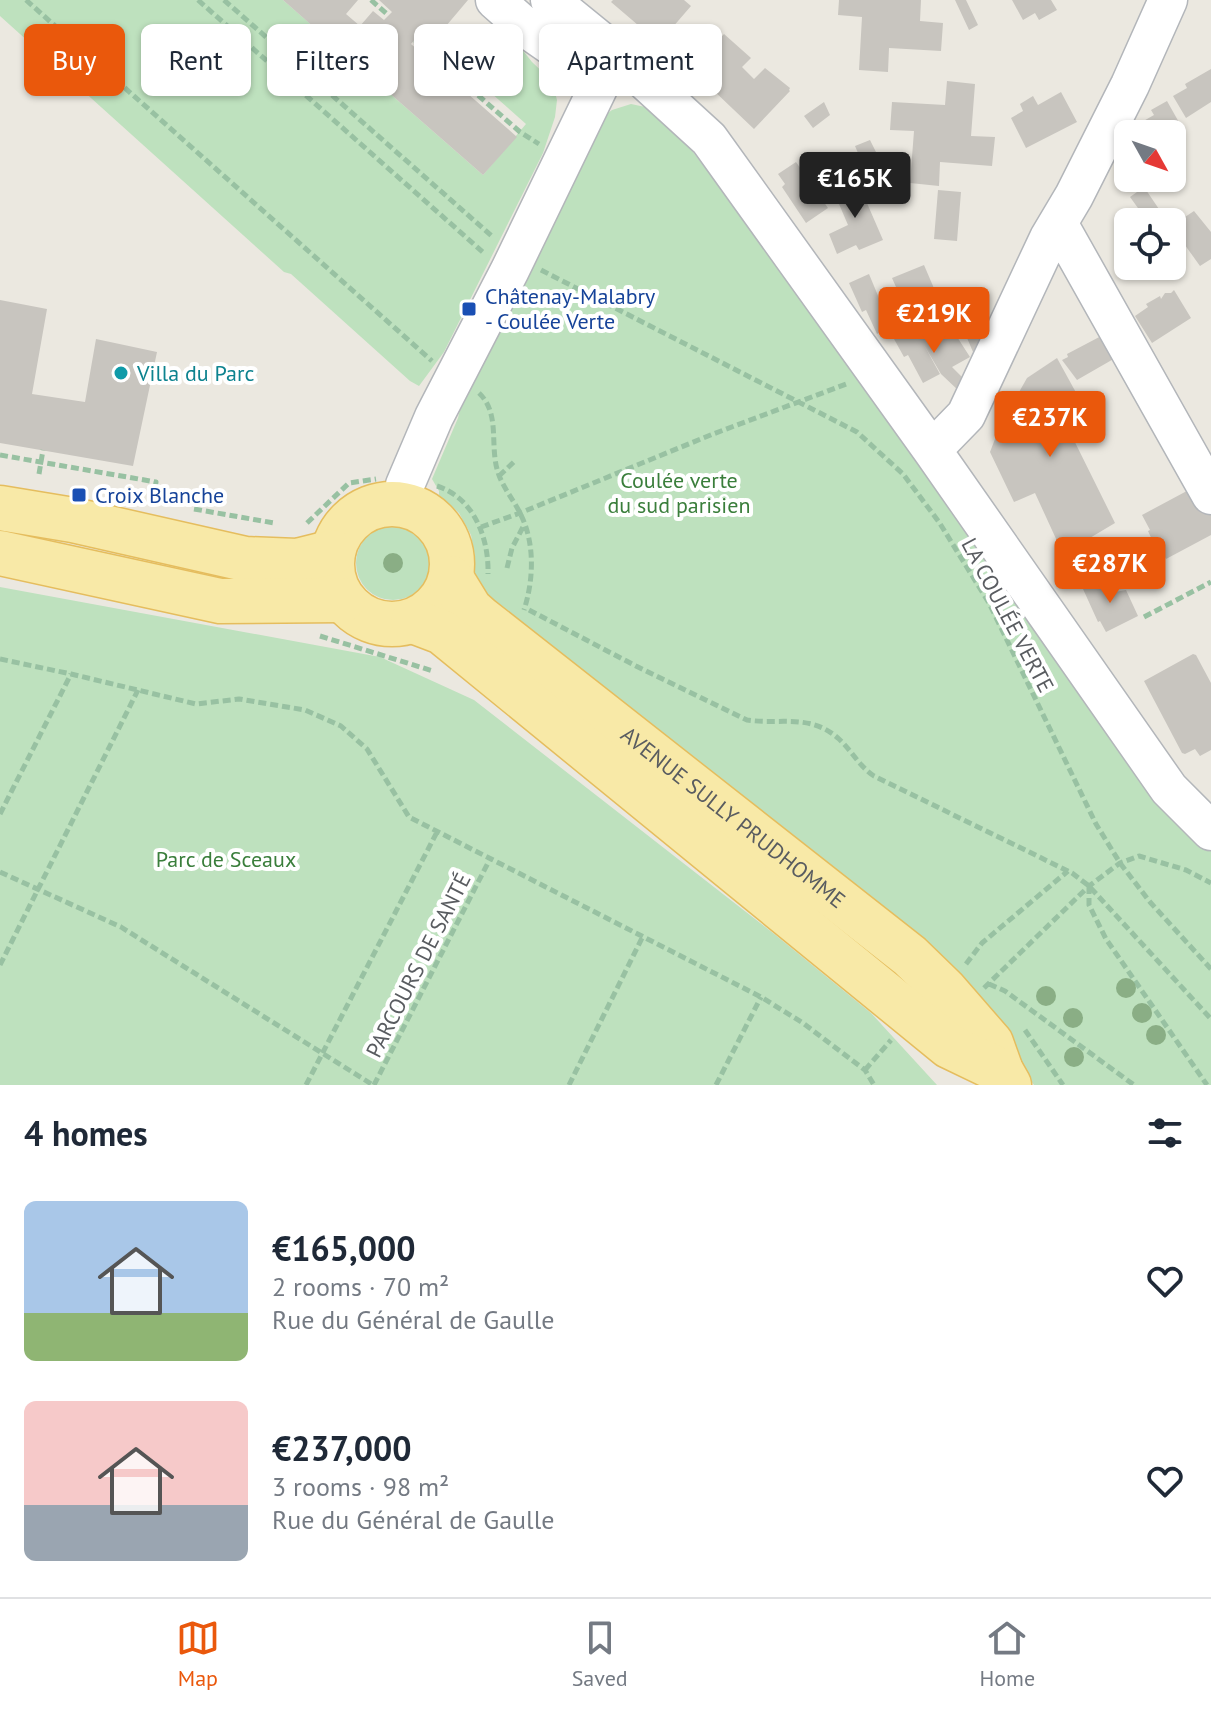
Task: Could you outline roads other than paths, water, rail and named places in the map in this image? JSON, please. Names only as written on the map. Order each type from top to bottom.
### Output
[{"type":"main road","points":[[0,508],[73,520],[245,559],[297,561],[318,539],[337,539],[346,526],[367,509],[383,504],[393,491],[428,515],[446,536],[452,557],[451,578],[437,604],[413,621],[381,623],[364,617],[343,600],[318,539]]},
{"type":"main road","points":[[0,553],[220,601],[343,600]]},
{"type":"main road","name":"AVENUE SULLY PRUDHOMME","points":[[451,578],[470,609],[480,618],[910,956],[991,1043],[1005,1078]]},
{"type":"main road","name":"AVENUE SULLY PRUDHOMME","points":[[413,621],[442,632],[949,1046],[1005,1078]]},
{"type":"street","points":[[495,0],[539,37]]},
{"type":"street","points":[[550,0],[579,24]]},
{"type":"street","points":[[932,450],[966,415],[1058,223],[1130,85],[1168,0]]},
{"type":"street","points":[[393,491],[405,485],[434,417],[594,96]]},
{"type":"street","points":[[662,96],[709,139],[1169,789],[1211,831]]},
{"type":"street","points":[[1058,223],[1211,495]]},
{"type":"place","name":"Châtenay-Malabry - Coulée Verte","points":[[469,309]]},
{"type":"place","name":"Villa du Parc","points":[[121,373]]},
{"type":"place","name":"Croix Blanche","points":[[79,495]]},
{"type":"park label","name":"Coulée verte du sud parisien","points":[[679,492]]},
{"type":"park label","name":"Parc de Sceaux","points":[[226,859]]}]
